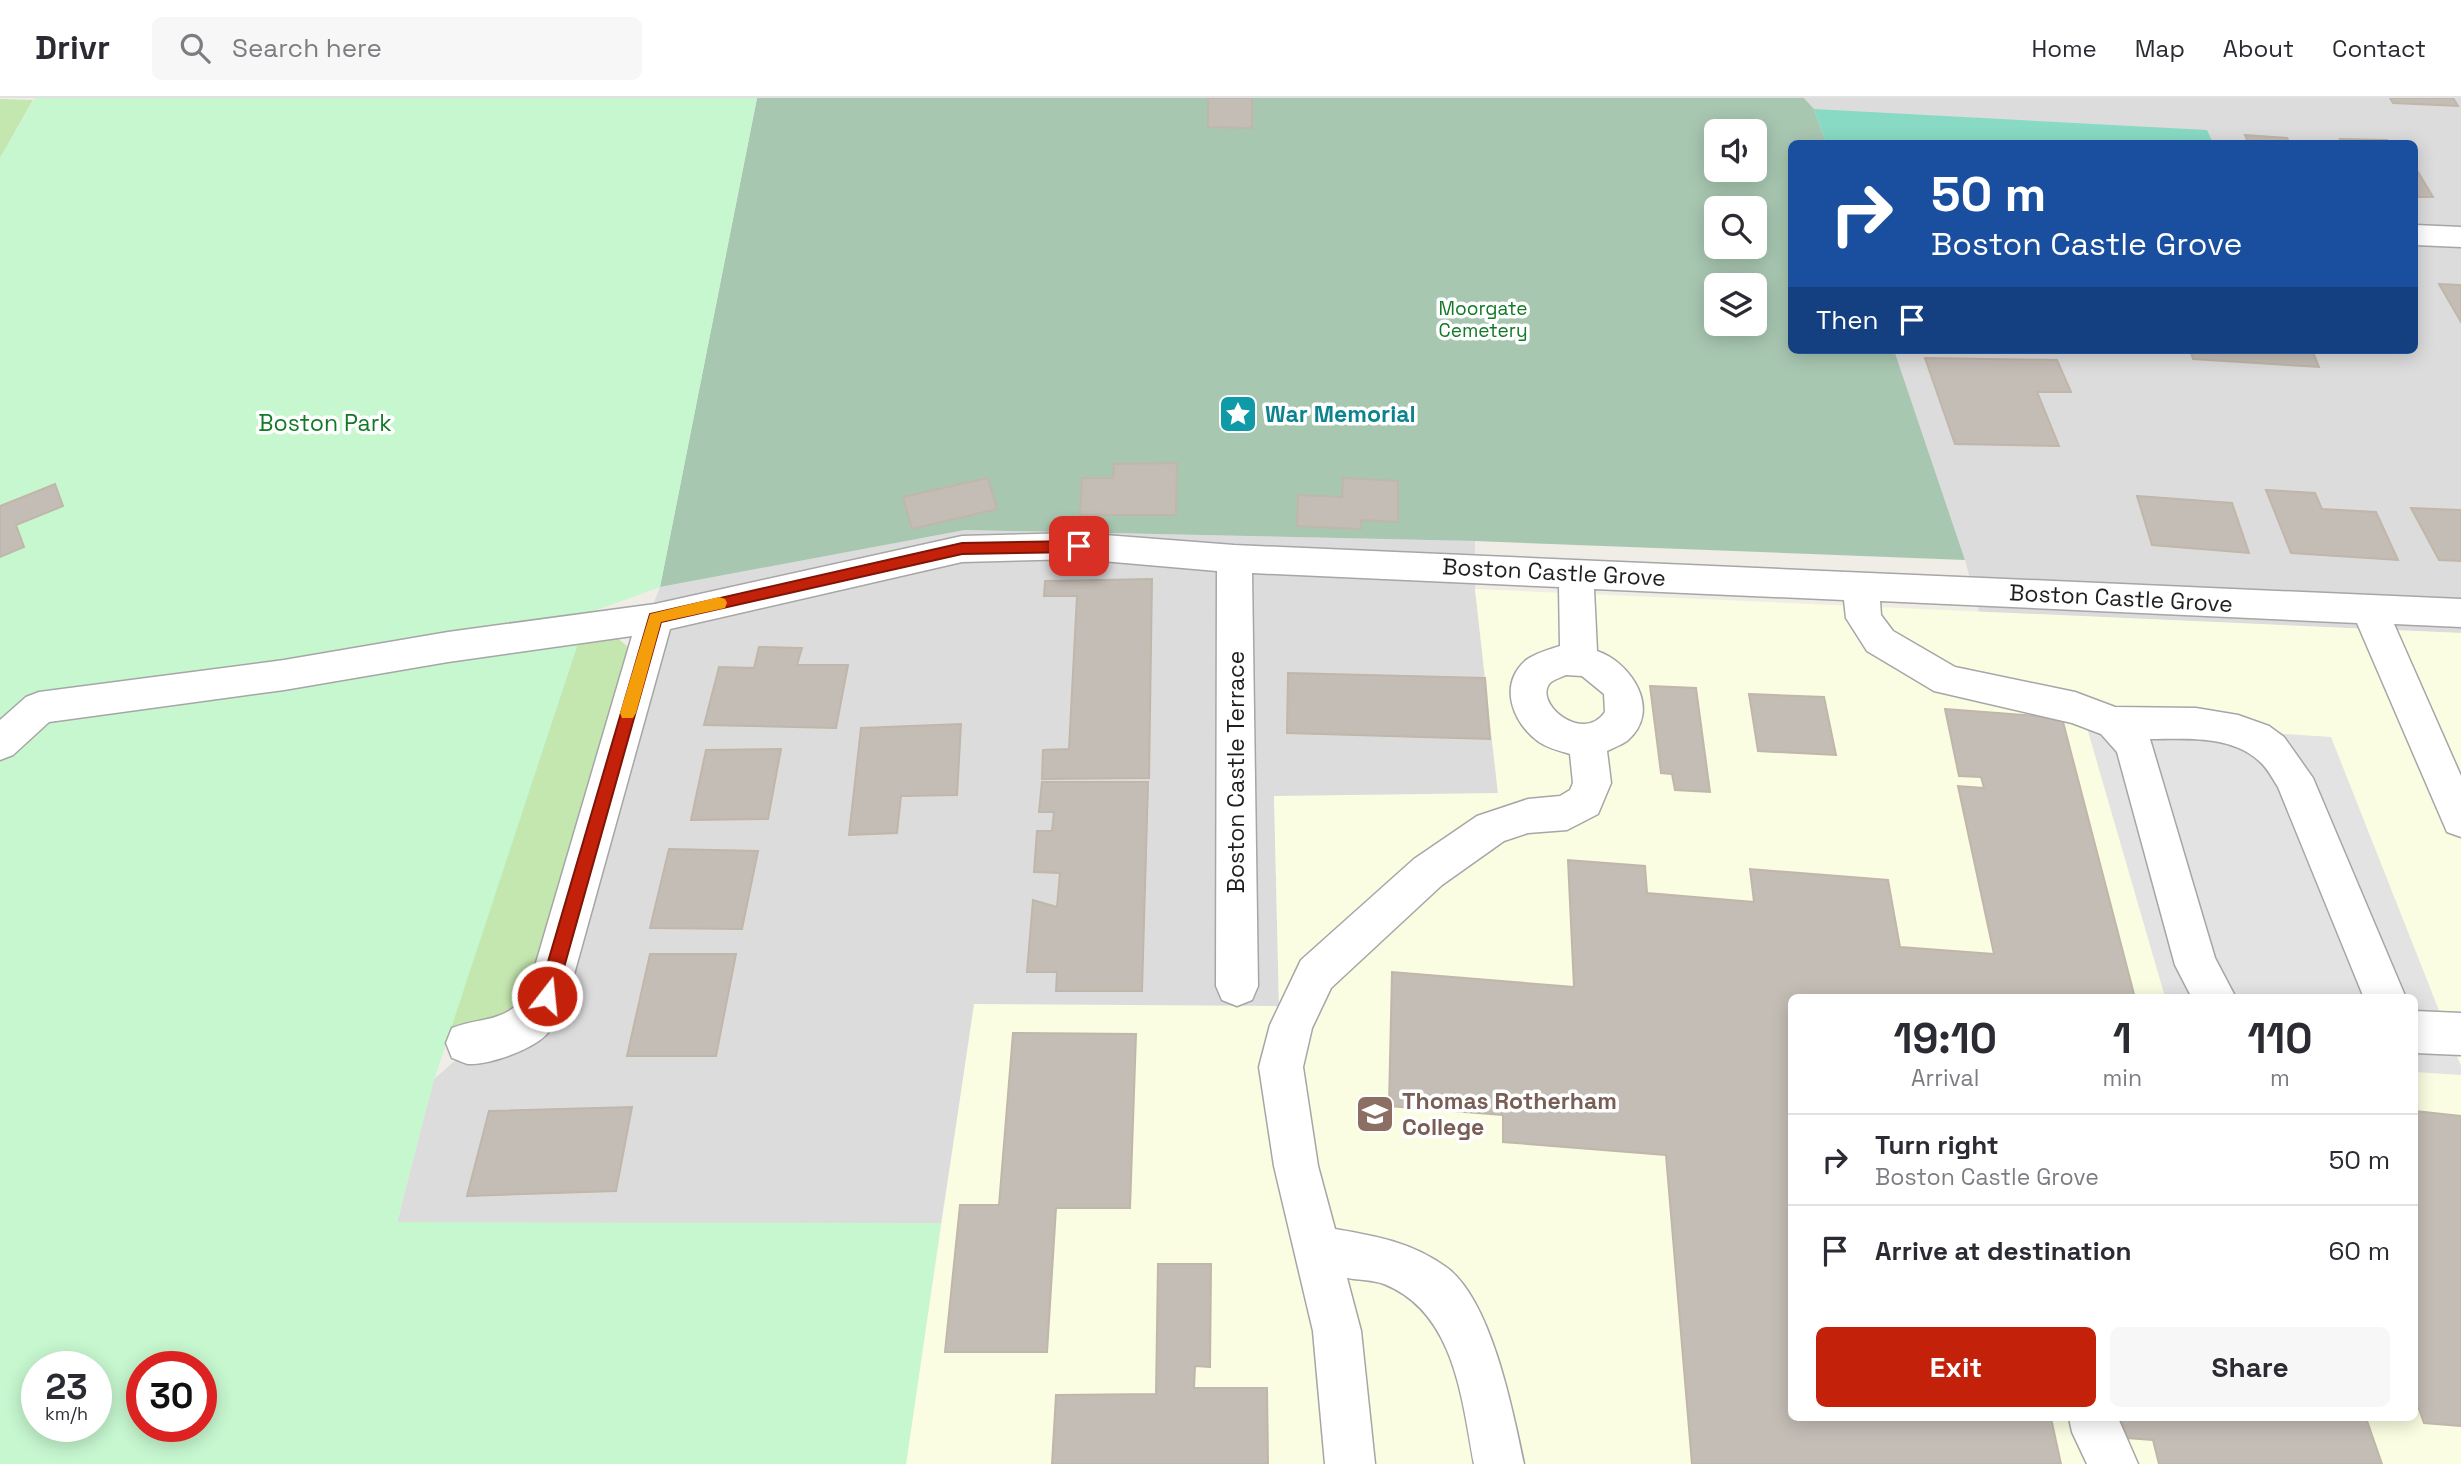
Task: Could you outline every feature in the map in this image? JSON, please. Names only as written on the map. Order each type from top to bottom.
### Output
[{"type":"street","points":[[2418,235],[2461,237]]},
{"type":"street","name":"Boston Castle Grove","points":[[0,744],[39,708],[284,675],[655,618],[962,549],[1079,546],[1234,559],[2461,613]]},
{"type":"street","name":"Boston Castle Terrace","points":[[1234,559],[1237,986]]},
{"type":"street","points":[[1576,573],[1579,660]]},
{"type":"street","points":[[1860,586],[1864,618],[1880,641],[1947,680],[2076,708],[2114,723],[2199,724],[2239,730],[2271,748],[2294,778],[2383,994]]},
{"type":"street","points":[[2369,609],[2461,820]]},
{"type":"street","points":[[467,1043],[515,1034],[533,1020],[547,996],[655,618]]},
{"type":"street","points":[[1562,660],[1579,660],[1607,672],[1617,683],[1625,708],[1621,720],[1614,730],[1587,740],[1570,739],[1555,733],[1541,724],[1531,711],[1527,698],[1529,684],[1542,668],[1562,660]]},
{"type":"street","points":[[2114,723],[2134,744],[2196,965],[2213,994]]},
{"type":"street","points":[[1350,1464],[1338,1331],[1296,1166],[1281,1067],[1291,1025],[1316,974],[1428,872],[1491,828],[1528,816],[1567,813],[1584,802],[1592,783],[1587,740]]},
{"type":"street","points":[[2418,1032],[2461,1034]]},
{"type":"street","points":[[1318,1250],[1389,1261],[1431,1284],[1457,1315],[1483,1381],[1499,1464]]},
{"type":"street","points":[[2095,1421],[2097,1433],[2113,1464]]},
{"type":"shaded area","points":[[1804,98],[2461,98],[2461,633],[1979,612],[1965,560],[1895,354],[2418,354],[2418,140],[1825,140],[1814,109]]},
{"type":"shaded area","points":[[965,530],[1475,541],[1475,589],[1498,794],[1274,797],[1279,1006],[975,1005],[941,1223],[397,1223],[433,1080],[534,991],[628,669],[660,587]]},
{"type":"shaded area","name":"Thomas Rotherham College","points":[[1475,589],[2461,633],[2461,1464],[906,1464],[974,1004],[1279,1006],[1274,796],[1498,793]]},
{"type":"shaded area","points":[[2085,721],[2331,737],[2461,1066],[2461,1075],[2418,1072],[2418,994],[2164,994]]},
{"type":"green space","name":"Boston Park","points":[[35,98],[757,98],[660,587],[588,613],[434,1080],[397,1222],[941,1223],[906,1464],[0,1464],[0,158]]},
{"type":"green space","name":"Moorgate Cemetery","points":[[757,98],[1804,98],[1814,109],[1825,140],[1788,140],[1788,354],[1895,354],[1965,560],[1475,541],[965,530],[660,587]]},
{"type":"green space","points":[[0,99],[33,100],[0,158]]},
{"type":"green space","points":[[1814,109],[2207,130],[2212,140],[1825,140]]},
{"type":"green space","points":[[615,636],[628,647],[628,669],[534,991],[505,1021],[449,1031],[578,642]]},
{"type":"building","points":[[1208,98],[1252,98],[1252,128],[1208,127]]},
{"type":"building","points":[[2390,98],[2453,98],[2458,106],[2393,103]]},
{"type":"building","points":[[2245,135],[2288,140],[2247,140]]},
{"type":"building","points":[[2418,172],[2433,197],[2418,197]]},
{"type":"building","points":[[2439,284],[2461,285],[2461,322]]},
{"type":"building","points":[[2191,354],[2314,354],[2319,367],[2193,359]]},
{"type":"building","points":[[1925,358],[2057,360],[2071,392],[2037,392],[2059,446],[1955,444]]},
{"type":"building","points":[[1177,463],[1176,515],[1080,515],[1082,478],[1113,478],[1114,464]]},
{"type":"building","points":[[988,478],[997,509],[912,529],[903,497]]},
{"type":"building","points":[[1343,478],[1398,481],[1398,522],[1361,520],[1361,529],[1297,526],[1298,495],[1342,497]]},
{"type":"building","points":[[55,484],[63,506],[16,525],[24,547],[0,557],[0,506]]},
{"type":"building","points":[[2266,490],[2315,493],[2322,509],[2376,512],[2398,560],[2291,553]]},
{"type":"building","points":[[2137,496],[2232,503],[2249,553],[2152,545]]},
{"type":"building","points":[[2411,508],[2461,510],[2461,561],[2439,560]]},
{"type":"building","points":[[1152,579],[1149,778],[1042,779],[1043,750],[1069,749],[1077,596],[1044,596],[1045,581]]},
{"type":"building","points":[[759,647],[802,648],[797,665],[848,665],[836,728],[704,725],[719,667],[754,668]]},
{"type":"building","points":[[1288,673],[1485,678],[1490,739],[1287,733]]},
{"type":"building","points":[[1650,686],[1696,688],[1710,792],[1675,790],[1672,774],[1661,773]]},
{"type":"building","points":[[1749,694],[1824,697],[1836,755],[1758,751]]},
{"type":"building","points":[[1945,709],[2062,718],[2134,994],[1788,994],[1788,1421],[2052,1421],[2061,1464],[1692,1464],[1666,1155],[1503,1142],[1503,1115],[1389,1106],[1392,972],[1574,987],[1568,860],[1645,866],[1647,893],[1754,902],[1750,869],[1888,880],[1900,947],[1994,954],[1958,786],[1984,788],[1981,777],[1959,776]]},
{"type":"building","points":[[961,724],[957,795],[901,796],[897,833],[849,835],[861,728]]},
{"type":"building","points":[[781,749],[768,819],[691,820],[706,750]]},
{"type":"building","points":[[1042,782],[1148,782],[1142,991],[1056,991],[1057,972],[1027,972],[1033,900],[1057,907],[1060,873],[1034,872],[1037,831],[1052,831],[1054,812],[1039,812]]},
{"type":"building","points":[[669,849],[758,851],[742,929],[650,928]]},
{"type":"building","points":[[650,954],[736,954],[716,1056],[627,1056]]},
{"type":"building","points":[[1013,1033],[1136,1034],[1130,1208],[1056,1208],[1047,1352],[945,1352],[960,1205],[999,1205]]},
{"type":"building","points":[[632,1107],[616,1191],[467,1196],[489,1111]]},
{"type":"building","points":[[2418,1111],[2461,1116],[2461,1426],[2424,1423],[2418,1406]]},
{"type":"building","points":[[1158,1264],[1211,1264],[1210,1367],[1195,1366],[1194,1388],[1267,1388],[1268,1464],[1052,1464],[1056,1395],[1156,1394]]},
{"type":"building","points":[[2122,1421],[2367,1421],[2382,1464],[2159,1464],[2153,1440],[2127,1438]]},
{"type":"slow traffic","points":[[628,713],[655,618],[719,603]]},
{"type":"place","name":"War Memorial","points":[[1238,414]]},
{"type":"place","name":"Thomas Rotherham College","points":[[1375,1114]]},
{"type":"route","points":[[547,996],[655,618],[962,549],[1079,546]]}]
